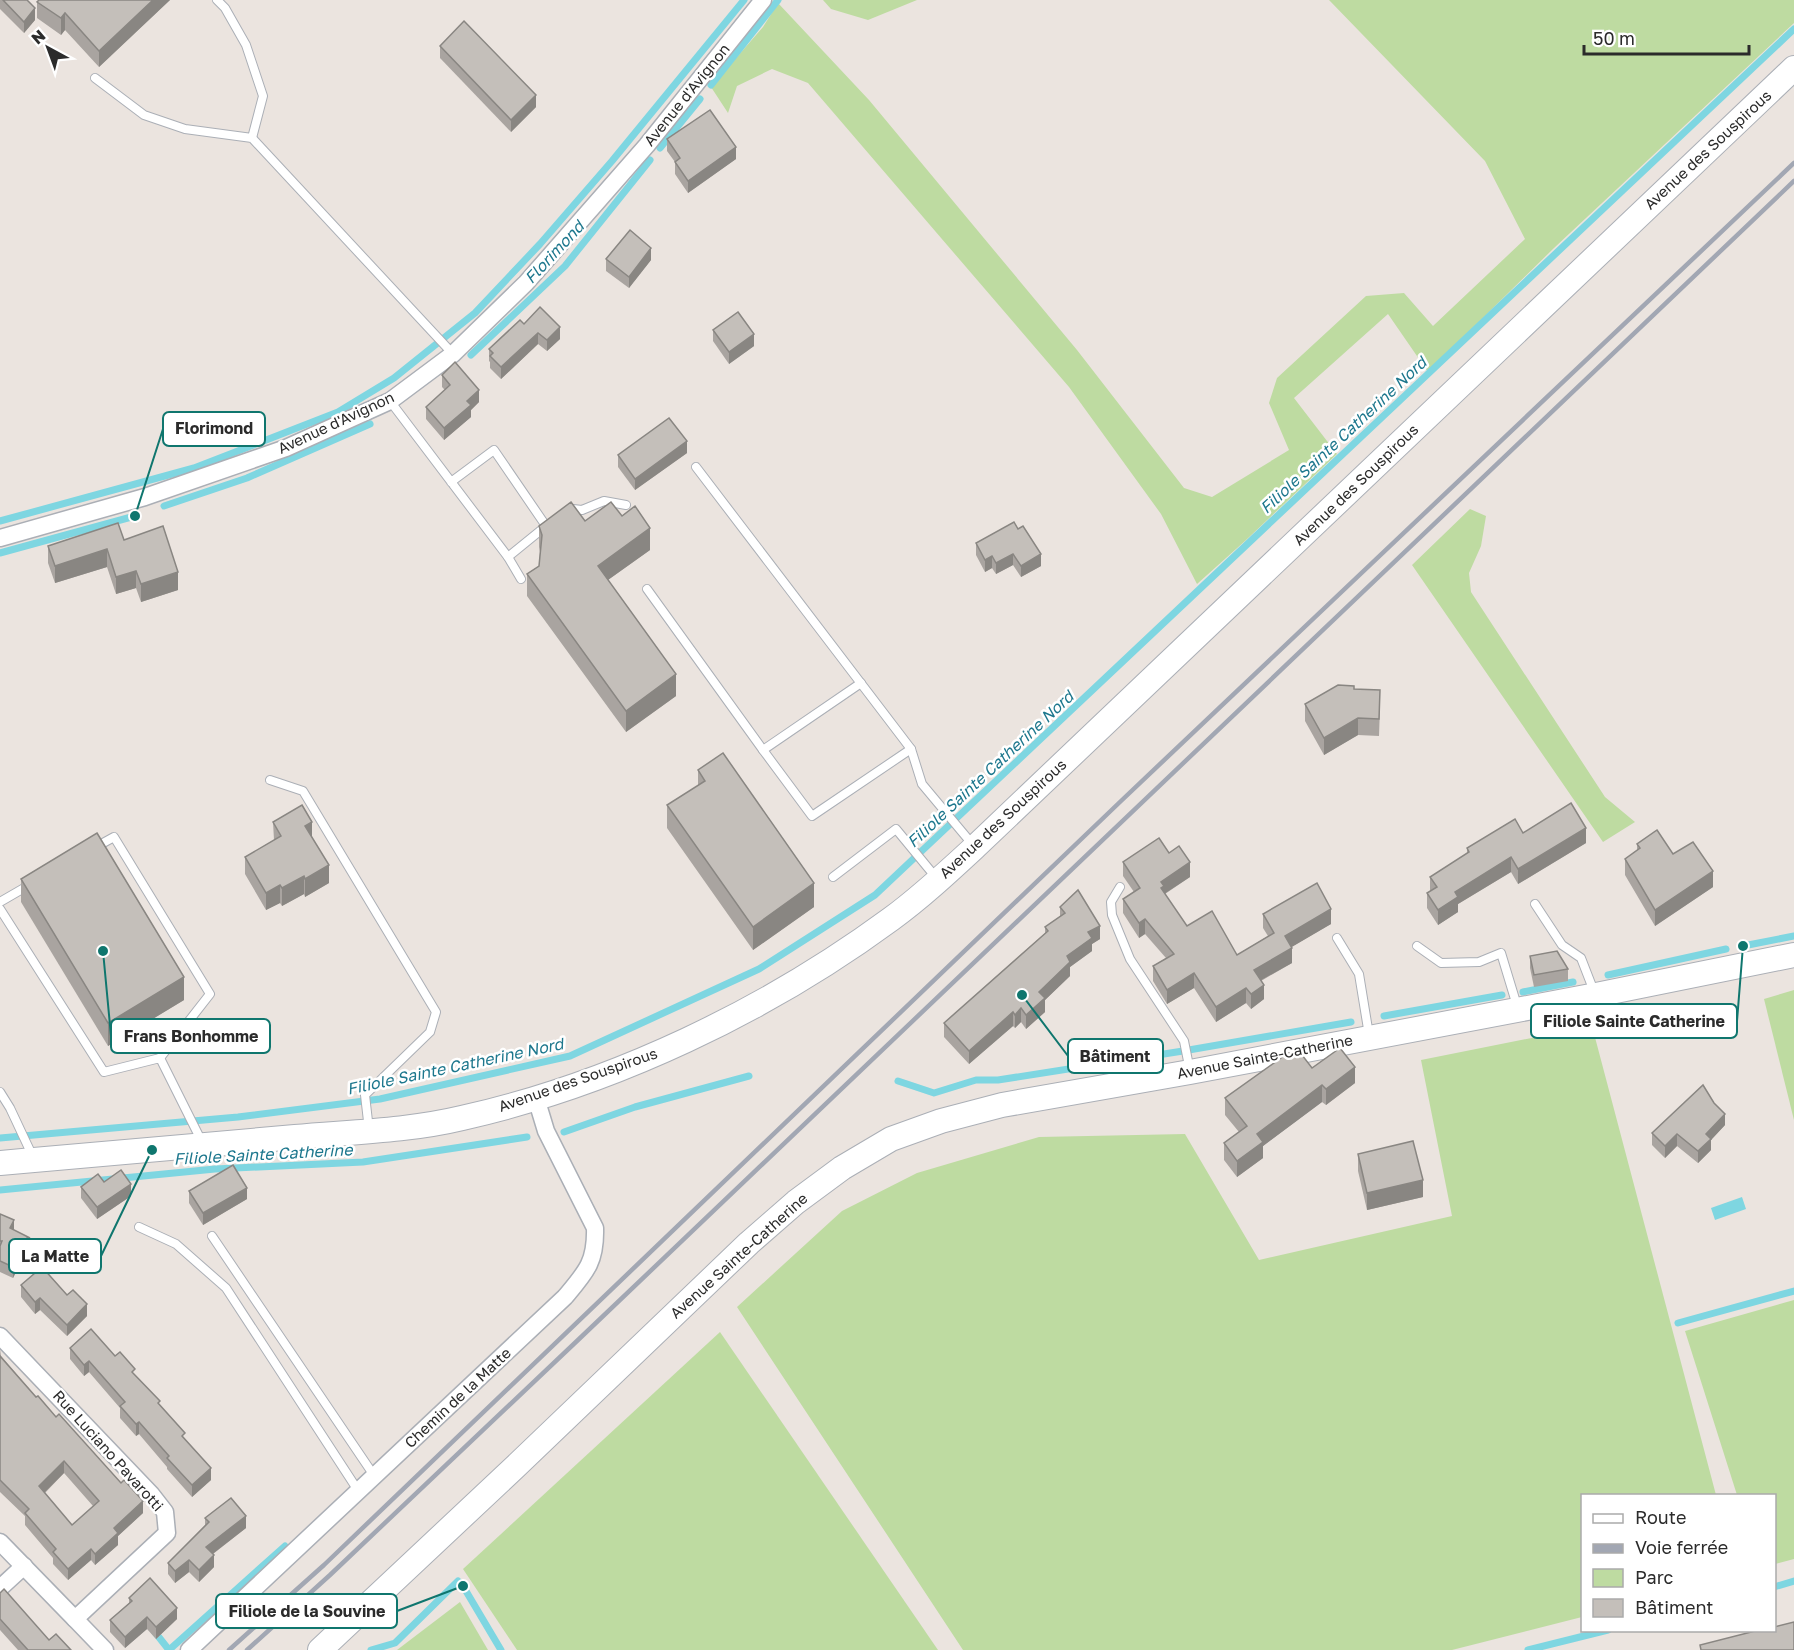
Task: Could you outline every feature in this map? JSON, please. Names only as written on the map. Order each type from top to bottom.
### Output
[{"type":"main road","name":"Avenue des Souspirous","points":[[0,1163],[369,1130],[460,1119],[536,1098],[618,1070],[675,1046],[804,976],[892,918],[975,847],[1794,68]]},
{"type":"main road","name":"Avenue Sainte-Catherine","points":[[320,1650],[524,1459],[749,1243],[796,1202],[842,1167],[891,1139],[941,1121],[1002,1105],[1189,1065],[1369,1037],[1794,955]]},
{"type":"street","name":"Avenue d'Avignon","points":[[0,538],[145,497],[286,448],[390,401],[453,354],[526,283],[647,145],[763,0]]},
{"type":"street","name":"Chemin de la Matte","points":[[189,1650],[565,1297],[588,1270],[596,1245],[595,1228],[546,1131],[536,1098]]},
{"type":"street","name":"Rue Luciano Pavarotti","points":[[0,1336],[151,1494],[165,1512],[167,1533],[75,1618]]},
{"type":"street","points":[[0,1542],[105,1650]]},
{"type":"street","points":[[0,1588],[24,1566]]},
{"type":"lane","points":[[217,0],[225,8],[246,45],[263,96],[252,138]]},
{"type":"lane","points":[[95,78],[144,115],[185,129],[252,138],[453,354]]},
{"type":"lane","points":[[390,401],[508,557],[521,579]]},
{"type":"lane","points":[[451,482],[494,450],[546,526]]},
{"type":"lane","points":[[696,467],[911,749],[922,784],[975,847]]},
{"type":"lane","points":[[508,557],[546,526],[573,508],[582,510],[604,501],[626,505]]},
{"type":"lane","points":[[646,589],[812,816],[911,749]]},
{"type":"lane","points":[[763,750],[861,683]]},
{"type":"lane","points":[[270,780],[303,791],[436,1012],[430,1032],[365,1095],[369,1130]]},
{"type":"lane","points":[[833,877],[896,829],[938,880]]},
{"type":"lane","points":[[0,909],[104,1072],[160,1058],[210,994],[114,837],[83,855]]},
{"type":"lane","points":[[0,902],[41,878]]},
{"type":"lane","points":[[1120,887],[1111,902],[1112,915],[1130,959],[1184,1041],[1189,1065]]},
{"type":"lane","points":[[1535,904],[1562,945],[1581,958],[1596,995]]},
{"type":"lane","points":[[1337,938],[1359,974],[1369,1037]]},
{"type":"lane","points":[[1417,946],[1441,963],[1479,962],[1502,953],[1519,1009]]},
{"type":"lane","points":[[160,1058],[204,1145]]},
{"type":"lane","points":[[0,1092],[34,1160]]},
{"type":"lane","points":[[139,1227],[176,1244],[226,1288],[359,1492]]},
{"type":"lane","points":[[212,1236],[375,1477]]},
{"type":"green space","points":[[823,0],[917,0],[868,20],[831,9]]},
{"type":"green space","points":[[1329,0],[1794,0],[1794,23],[1554,248],[1428,372],[1388,314],[1294,398],[1337,454],[1197,584],[1161,514],[1069,387],[808,83],[772,69],[737,86],[728,113],[711,87],[763,27],[778,3],[869,100],[1077,350],[1184,488],[1212,497],[1289,450],[1269,403],[1277,378],[1366,296],[1404,293],[1433,326],[1525,239],[1485,161]]},
{"type":"green space","points":[[1470,509],[1486,516],[1481,546],[1469,573],[1471,592],[1605,797],[1635,822],[1603,842],[1412,565]]},
{"type":"green space","points":[[1794,990],[1794,1120],[1764,999]]},
{"type":"green space","points":[[1592,1026],[1716,1494],[1581,1494],[1581,1617],[1452,1650],[963,1650],[737,1307],[842,1211],[917,1173],[1039,1137],[1185,1134],[1259,1260],[1452,1216],[1421,1060]]},
{"type":"green space","points":[[1794,1300],[1794,1559],[1776,1564],[1776,1494],[1737,1494],[1685,1331]]},
{"type":"green space","points":[[720,1332],[938,1650],[517,1650],[463,1569]]},
{"type":"green space","points":[[460,1602],[488,1650],[397,1650]]},
{"type":"water","points":[[1742,1197],[1746,1209],[1715,1220],[1711,1208]]},
{"type":"building","points":[[3,0],[27,0],[35,8],[24,22]]},
{"type":"building","points":[[39,0],[153,0],[99,51],[65,13],[61,18],[37,2]]},
{"type":"building","points":[[464,21],[536,95],[511,120],[440,46]]},
{"type":"building","points":[[710,110],[736,147],[688,181],[675,162],[680,158],[667,139]]},
{"type":"building","points":[[630,230],[651,248],[629,277],[606,259]]},
{"type":"building","points":[[540,307],[560,327],[547,340],[538,333],[501,367],[490,356],[493,353],[489,349],[520,320],[524,324]]},
{"type":"building","points":[[738,312],[754,334],[729,352],[713,330]]},
{"type":"building","points":[[455,362],[479,390],[467,401],[471,405],[444,428],[426,407],[450,385],[442,375]]},
{"type":"building","points":[[669,418],[687,441],[635,479],[618,455]]},
{"type":"building","points":[[571,502],[585,521],[611,502],[622,516],[635,506],[650,528],[598,566],[676,674],[626,711],[527,574],[539,566],[542,535],[539,526]]},
{"type":"building","points":[[1014,522],[1018,529],[1023,526],[1041,554],[1021,566],[1013,554],[996,563],[992,556],[985,560],[976,543]]},
{"type":"building","points":[[118,523],[124,540],[163,526],[178,572],[141,584],[136,571],[116,577],[107,549],[55,566],[48,546]]},
{"type":"building","points":[[1338,685],[1354,686],[1354,689],[1380,690],[1379,719],[1358,718],[1324,738],[1305,704]]},
{"type":"building","points":[[723,753],[814,883],[753,927],[667,805],[705,781],[698,770]]},
{"type":"building","points":[[1571,803],[1586,828],[1518,869],[1511,857],[1455,892],[1458,897],[1438,910],[1427,893],[1437,887],[1430,877],[1469,852],[1467,848],[1515,819],[1523,833]]},
{"type":"building","points":[[302,805],[312,822],[305,826],[329,865],[305,879],[304,876],[282,888],[280,885],[266,893],[245,857],[281,836],[273,822]]},
{"type":"building","points":[[1657,830],[1673,854],[1693,842],[1713,871],[1655,910],[1625,859],[1640,848],[1637,844]]},
{"type":"building","points":[[97,833],[184,977],[108,1023],[21,879]]},
{"type":"building","points":[[1159,838],[1169,853],[1179,846],[1190,862],[1161,882],[1164,886],[1161,888],[1187,926],[1212,911],[1237,955],[1274,933],[1263,914],[1317,883],[1331,909],[1285,936],[1292,948],[1254,970],[1264,985],[1251,994],[1246,988],[1216,1007],[1194,973],[1167,990],[1153,966],[1174,954],[1145,919],[1139,923],[1123,899],[1140,888],[1123,862]]},
{"type":"building","points":[[1078,890],[1100,926],[1088,932],[1092,938],[1067,956],[1070,962],[1039,992],[1045,998],[1026,1015],[1021,1008],[1015,1015],[1013,1012],[969,1051],[944,1023],[1048,931],[1045,927],[1065,913],[1060,907]]},
{"type":"building","points":[[1557,951],[1568,969],[1534,975],[1530,956]]},
{"type":"building","points":[[1340,1048],[1355,1067],[1326,1089],[1322,1085],[1257,1134],[1263,1142],[1237,1161],[1224,1143],[1247,1126],[1225,1098],[1288,1053],[1299,1051],[1312,1068]]},
{"type":"building","points":[[1703,1085],[1714,1103],[1725,1114],[1706,1134],[1711,1139],[1698,1151],[1677,1134],[1665,1146],[1652,1133]]},
{"type":"building","points":[[1413,1141],[1423,1180],[1367,1193],[1358,1154]]},
{"type":"building","points":[[233,1165],[247,1188],[203,1213],[189,1191]]},
{"type":"building","points":[[121,1170],[131,1184],[97,1207],[81,1187],[98,1174],[104,1182]]},
{"type":"building","points":[[0,1214],[14,1220],[10,1228],[30,1238],[27,1238],[13,1267],[0,1261],[2,1241],[0,1241]]},
{"type":"building","points":[[42,1267],[67,1295],[73,1290],[87,1304],[67,1325],[40,1298],[35,1302],[21,1285]]},
{"type":"building","points":[[91,1329],[115,1356],[120,1352],[135,1369],[132,1372],[160,1401],[158,1403],[185,1433],[182,1436],[211,1468],[192,1485],[139,1422],[136,1424],[120,1406],[125,1402],[89,1361],[84,1365],[70,1348]]},
{"type":"building","points":[[0,1356],[36,1397],[38,1396],[56,1417],[59,1414],[121,1483],[124,1480],[143,1501],[114,1528],[118,1533],[95,1554],[91,1549],[68,1569],[53,1552],[56,1549],[25,1513],[29,1509],[0,1480]],"holes":[[[64,1461],[99,1501],[72,1525],[39,1486]]]},
{"type":"building","points":[[231,1498],[246,1516],[206,1547],[214,1555],[199,1570],[189,1560],[175,1571],[168,1563],[209,1522],[205,1518]]},
{"type":"building","points":[[150,1578],[177,1608],[156,1627],[147,1617],[125,1637],[110,1620],[132,1601],[129,1598]]},
{"type":"building","points":[[4,1589],[49,1640],[56,1634],[71,1650],[28,1650],[0,1619],[0,1593]]},
{"type":"building","points":[[1794,1622],[1794,1650],[1701,1650],[1700,1645],[1751,1632],[1776,1632],[1776,1626]]},
{"type":"waterway","points":[[0,521],[194,468],[338,412],[394,378],[475,313],[540,244],[612,161],[744,0]]},
{"type":"waterway","name":"Florimond","points":[[711,85],[778,0]]},
{"type":"waterway","name":"Filiole Sainte Catherine Nord","points":[[0,1138],[238,1117],[380,1099],[570,1056],[759,969],[875,895],[1794,29]]},
{"type":"waterway","name":"Florimond","points":[[660,148],[700,99]]},
{"type":"waterway","name":"Florimond","points":[[471,355],[565,266],[650,160]]},
{"type":"waterway","name":"Florimond","points":[[164,506],[247,478],[370,424]]},
{"type":"waterway","name":"Florimond","points":[[0,553],[135,516]]},
{"type":"waterway","name":"Filiole Sainte Catherine","points":[[1743,946],[1794,936]]},
{"type":"waterway","name":"Filiole Sainte Catherine","points":[[1608,975],[1726,949]]},
{"type":"waterway","name":"Filiole Sainte Catherine","points":[[1523,992],[1573,982]]},
{"type":"waterway","name":"Filiole Sainte Catherine","points":[[1384,1016],[1502,995]]},
{"type":"waterway","name":"Filiole Sainte Catherine","points":[[898,1081],[934,1093],[976,1080],[998,1080],[1351,1022]]},
{"type":"waterway","name":"Filiole Sainte Catherine","points":[[564,1132],[635,1107],[749,1076]]},
{"type":"waterway","name":"Filiole Sainte Catherine","points":[[0,1190],[215,1169],[363,1162],[527,1137]]},
{"type":"waterway","points":[[1678,1323],[1794,1291]]},
{"type":"waterway","points":[[154,1631],[169,1650],[285,1546]]},
{"type":"waterway","points":[[371,1650],[395,1643],[458,1581],[501,1650]]},
{"type":"waterway","points":[[1776,1586],[1794,1581]]},
{"type":"waterway","points":[[1528,1650],[1600,1632]]},
{"type":"railway","points":[[229,1650],[324,1565],[1121,801],[1794,163]]},
{"type":"railway","points":[[247,1650],[330,1575],[578,1340],[1794,181]]},
{"type":"place","name":"Florimond","points":[[135,516]]},
{"type":"place","name":"Filiole Sainte Catherine","points":[[1743,946]]},
{"type":"place","name":"Frans Bonhomme","points":[[103,951]]},
{"type":"place","name":"Bâtiment","points":[[1022,995]]},
{"type":"place","name":"La Matte","points":[[152,1150]]},
{"type":"place","name":"Filiole de la Souvine","points":[[463,1586]]}]
